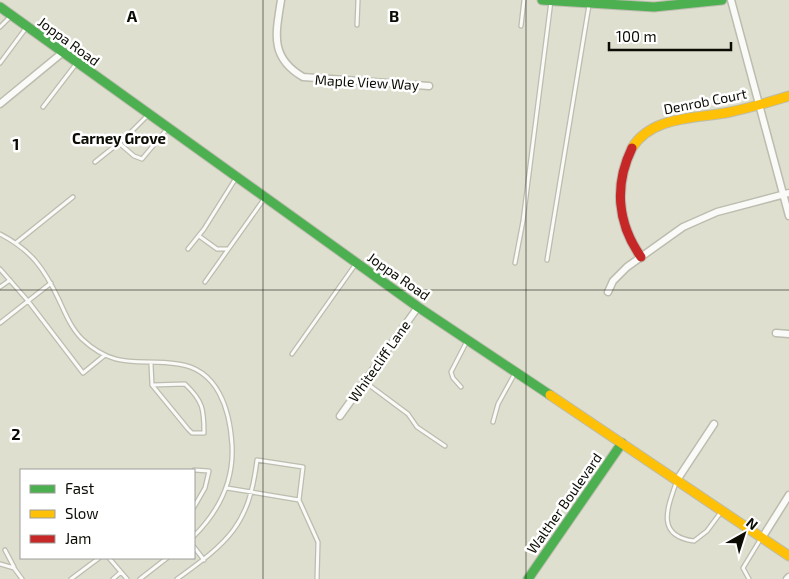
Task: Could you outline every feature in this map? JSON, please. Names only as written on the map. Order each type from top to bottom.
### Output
[{"type":"main road","points":[[546,0],[662,8],[690,6],[722,0]]},
{"type":"main road","name":"Joppa Road","points":[[0,7],[76,64],[418,306],[789,556]]},
{"type":"main road","name":"Denrob Court","points":[[640,257],[625,234],[618,202],[624,163],[635,141],[656,125],[725,113],[789,96]]},
{"type":"main road","name":"Walther Boulevard","points":[[528,579],[622,443]]},
{"type":"street","name":"Maple View Way","points":[[282,0],[277,30],[277,47],[289,68],[303,77],[429,86]]},
{"type":"street","points":[[732,0],[786,194],[789,216]]},
{"type":"street","points":[[0,104],[62,53]]},
{"type":"street","points":[[608,292],[619,274],[683,227],[704,216],[786,194]]},
{"type":"street","name":"Whitecliff Lane","points":[[340,416],[418,306]]},
{"type":"street","points":[[776,333],[789,334]]},
{"type":"street","points":[[677,480],[714,424]]},
{"type":"street","points":[[762,538],[789,495]]},
{"type":"lane","points":[[357,25],[358,0]]},
{"type":"lane","points":[[521,26],[524,0]]},
{"type":"lane","points":[[515,263],[523,221],[546,0]]},
{"type":"lane","points":[[548,260],[589,4]]},
{"type":"lane","points":[[0,27],[11,15]]},
{"type":"lane","points":[[0,63],[27,27]]},
{"type":"lane","points":[[43,107],[76,64]]},
{"type":"lane","points":[[95,162],[119,143],[148,115]]},
{"type":"lane","points":[[119,143],[134,156],[142,159],[167,128]]},
{"type":"lane","points":[[188,249],[219,207],[236,177]]},
{"type":"lane","points":[[17,242],[73,197]]},
{"type":"lane","points":[[205,282],[265,197]]},
{"type":"lane","points":[[0,234],[17,242],[31,254],[51,283],[74,328],[82,338],[105,355],[128,362],[151,364],[175,363],[190,367],[209,378],[218,389],[227,411],[232,437],[231,469],[226,488],[211,517],[195,535]]},
{"type":"lane","points":[[198,236],[218,249],[228,249]]},
{"type":"lane","points":[[292,354],[357,263]]},
{"type":"lane","points":[[0,269],[28,301],[83,373],[105,355]]},
{"type":"lane","points":[[0,287],[10,280]]},
{"type":"lane","points":[[0,323],[51,283]]},
{"type":"lane","points":[[461,387],[453,378],[451,372],[468,340]]},
{"type":"lane","points":[[151,364],[152,385],[192,433],[204,433],[204,410],[192,391],[185,384],[152,385]]},
{"type":"lane","points":[[493,422],[498,404],[516,372]]},
{"type":"lane","points":[[365,382],[408,414],[417,427],[445,446]]},
{"type":"lane","points":[[177,579],[204,560],[231,535],[252,492],[258,460],[303,467],[299,500],[318,542],[318,579]]},
{"type":"lane","points":[[195,470],[209,471],[205,488],[195,505]]},
{"type":"lane","points":[[677,480],[667,512],[666,522],[669,529],[677,535],[694,541],[702,537],[722,510]]},
{"type":"lane","points":[[226,488],[299,500]]},
{"type":"lane","points":[[749,579],[743,568],[762,538]]},
{"type":"lane","points":[[195,548],[204,560]]},
{"type":"lane","points":[[5,550],[22,579]]},
{"type":"lane","points":[[72,579],[98,559]]},
{"type":"lane","points":[[111,559],[127,579]]},
{"type":"lane","points":[[140,579],[166,559]]},
{"type":"lane","points":[[0,564],[14,568]]},
{"type":"lane","points":[[113,579],[121,572]]},
{"type":"traffic: fast","points":[[542,0],[654,7],[722,0]]},
{"type":"traffic: fast","points":[[0,7],[418,307],[550,395]]},
{"type":"traffic: fast","points":[[528,579],[622,443]]},
{"type":"traffic: slow","points":[[632,148],[651,129],[663,124],[760,105],[789,96]]},
{"type":"traffic: slow","points":[[550,395],[789,556]]},
{"type":"traffic: jam","points":[[632,148],[622,176],[621,204],[627,231],[641,257]]},
{"type":"district","name":"Carney Grove","points":[[119,138]]}]
